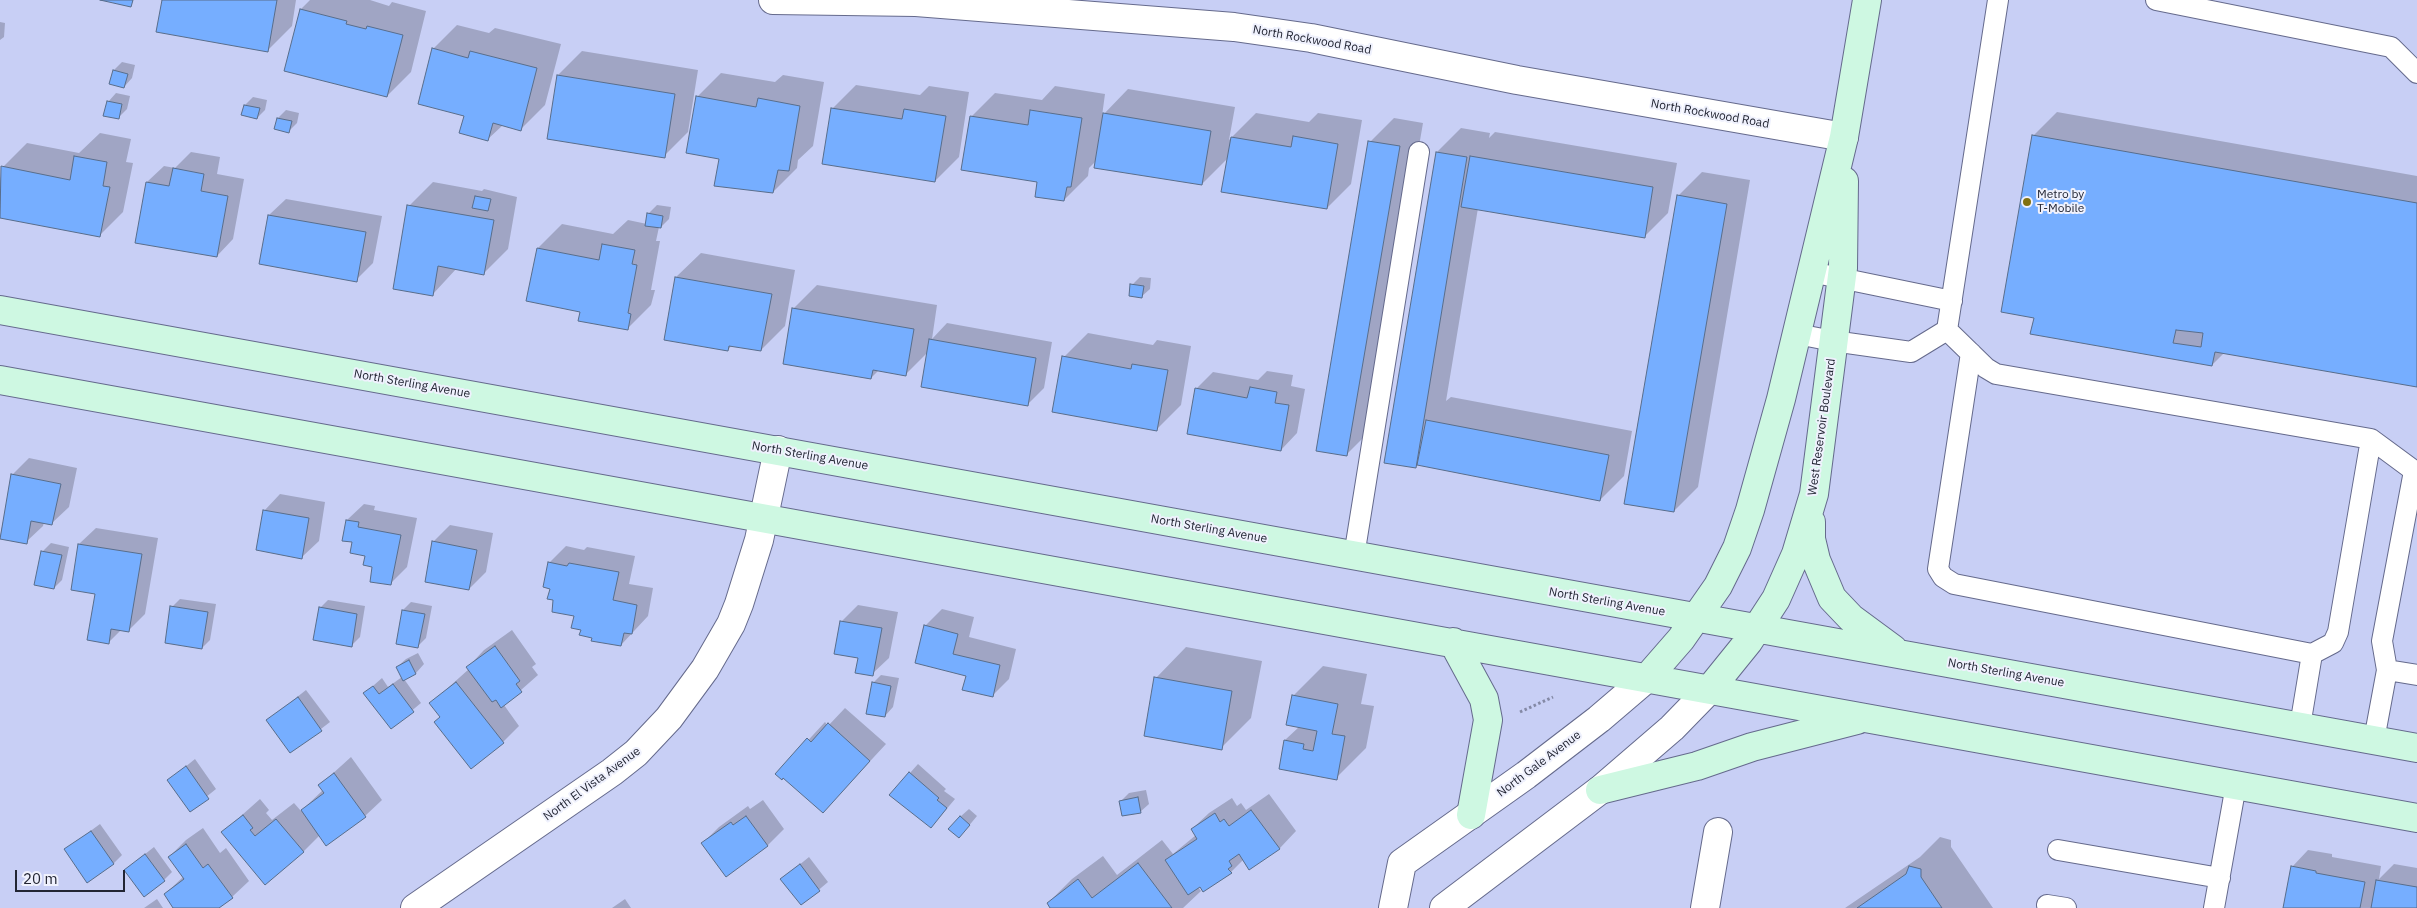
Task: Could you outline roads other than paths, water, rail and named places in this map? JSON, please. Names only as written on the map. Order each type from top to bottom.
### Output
[{"type":"main road","name":"West Reservoir Boulevard","points":[[1696,618],[1721,580],[1743,531],[1770,441],[1844,137],[1867,0]]},
{"type":"main road","name":"West Reservoir Boulevard","points":[[1710,689],[1758,629],[1776,598],[1794,559],[1814,494],[1841,278],[1844,137]]},
{"type":"main road","name":"North Sterling Avenue","points":[[0,310],[2417,748]]},
{"type":"main road","points":[[0,380],[2417,818]]},
{"type":"main road","points":[[1814,494],[1811,538],[1824,582],[1832,598],[1851,618],[1898,653]]},
{"type":"main road","name":"North Gale Avenue","points":[[1647,678],[1696,618]]},
{"type":"main road","points":[[1453,642],[1484,699],[1488,720],[1471,814]]},
{"type":"main road","points":[[1600,790],[1697,766],[1786,738],[1865,718]]},
{"type":"street","name":"North Rockwood Road","points":[[773,0],[916,2],[1234,26],[1311,38],[1517,80],[1844,137]]},
{"type":"street","name":"North El Vista Avenue","points":[[415,908],[612,772],[654,736],[706,669],[731,624],[746,584],[764,519],[778,450]]},
{"type":"street","name":"North Gale Avenue","points":[[1393,908],[1402,863],[1579,734],[1647,678]]},
{"type":"street","points":[[1444,908],[1600,790],[1672,728],[1710,689]]},
{"type":"street","points":[[1706,908],[1718,832]]},
{"type":"lane","points":[[1797,334],[1911,352],[1947,330],[1998,0]]},
{"type":"lane","points":[[2156,0],[2391,47],[2417,73]]},
{"type":"lane","points":[[1354,556],[1419,152]]},
{"type":"lane","points":[[1811,272],[1952,301]]},
{"type":"lane","points":[[1947,330],[1986,368],[1996,374],[2370,439],[2416,472],[2382,641],[2387,670],[2374,740]]},
{"type":"lane","points":[[1971,353],[1938,570],[1943,577],[1954,584],[2312,654],[2333,643],[2338,632],[2370,439]]},
{"type":"lane","points":[[2300,726],[2312,654]]},
{"type":"lane","points":[[2387,670],[2417,675]]},
{"type":"lane","points":[[2214,908],[2236,785]]},
{"type":"lane","points":[[2058,850],[2220,878]]},
{"type":"place","name":"Metro by T-Mobile","points":[[2027,202]]}]
